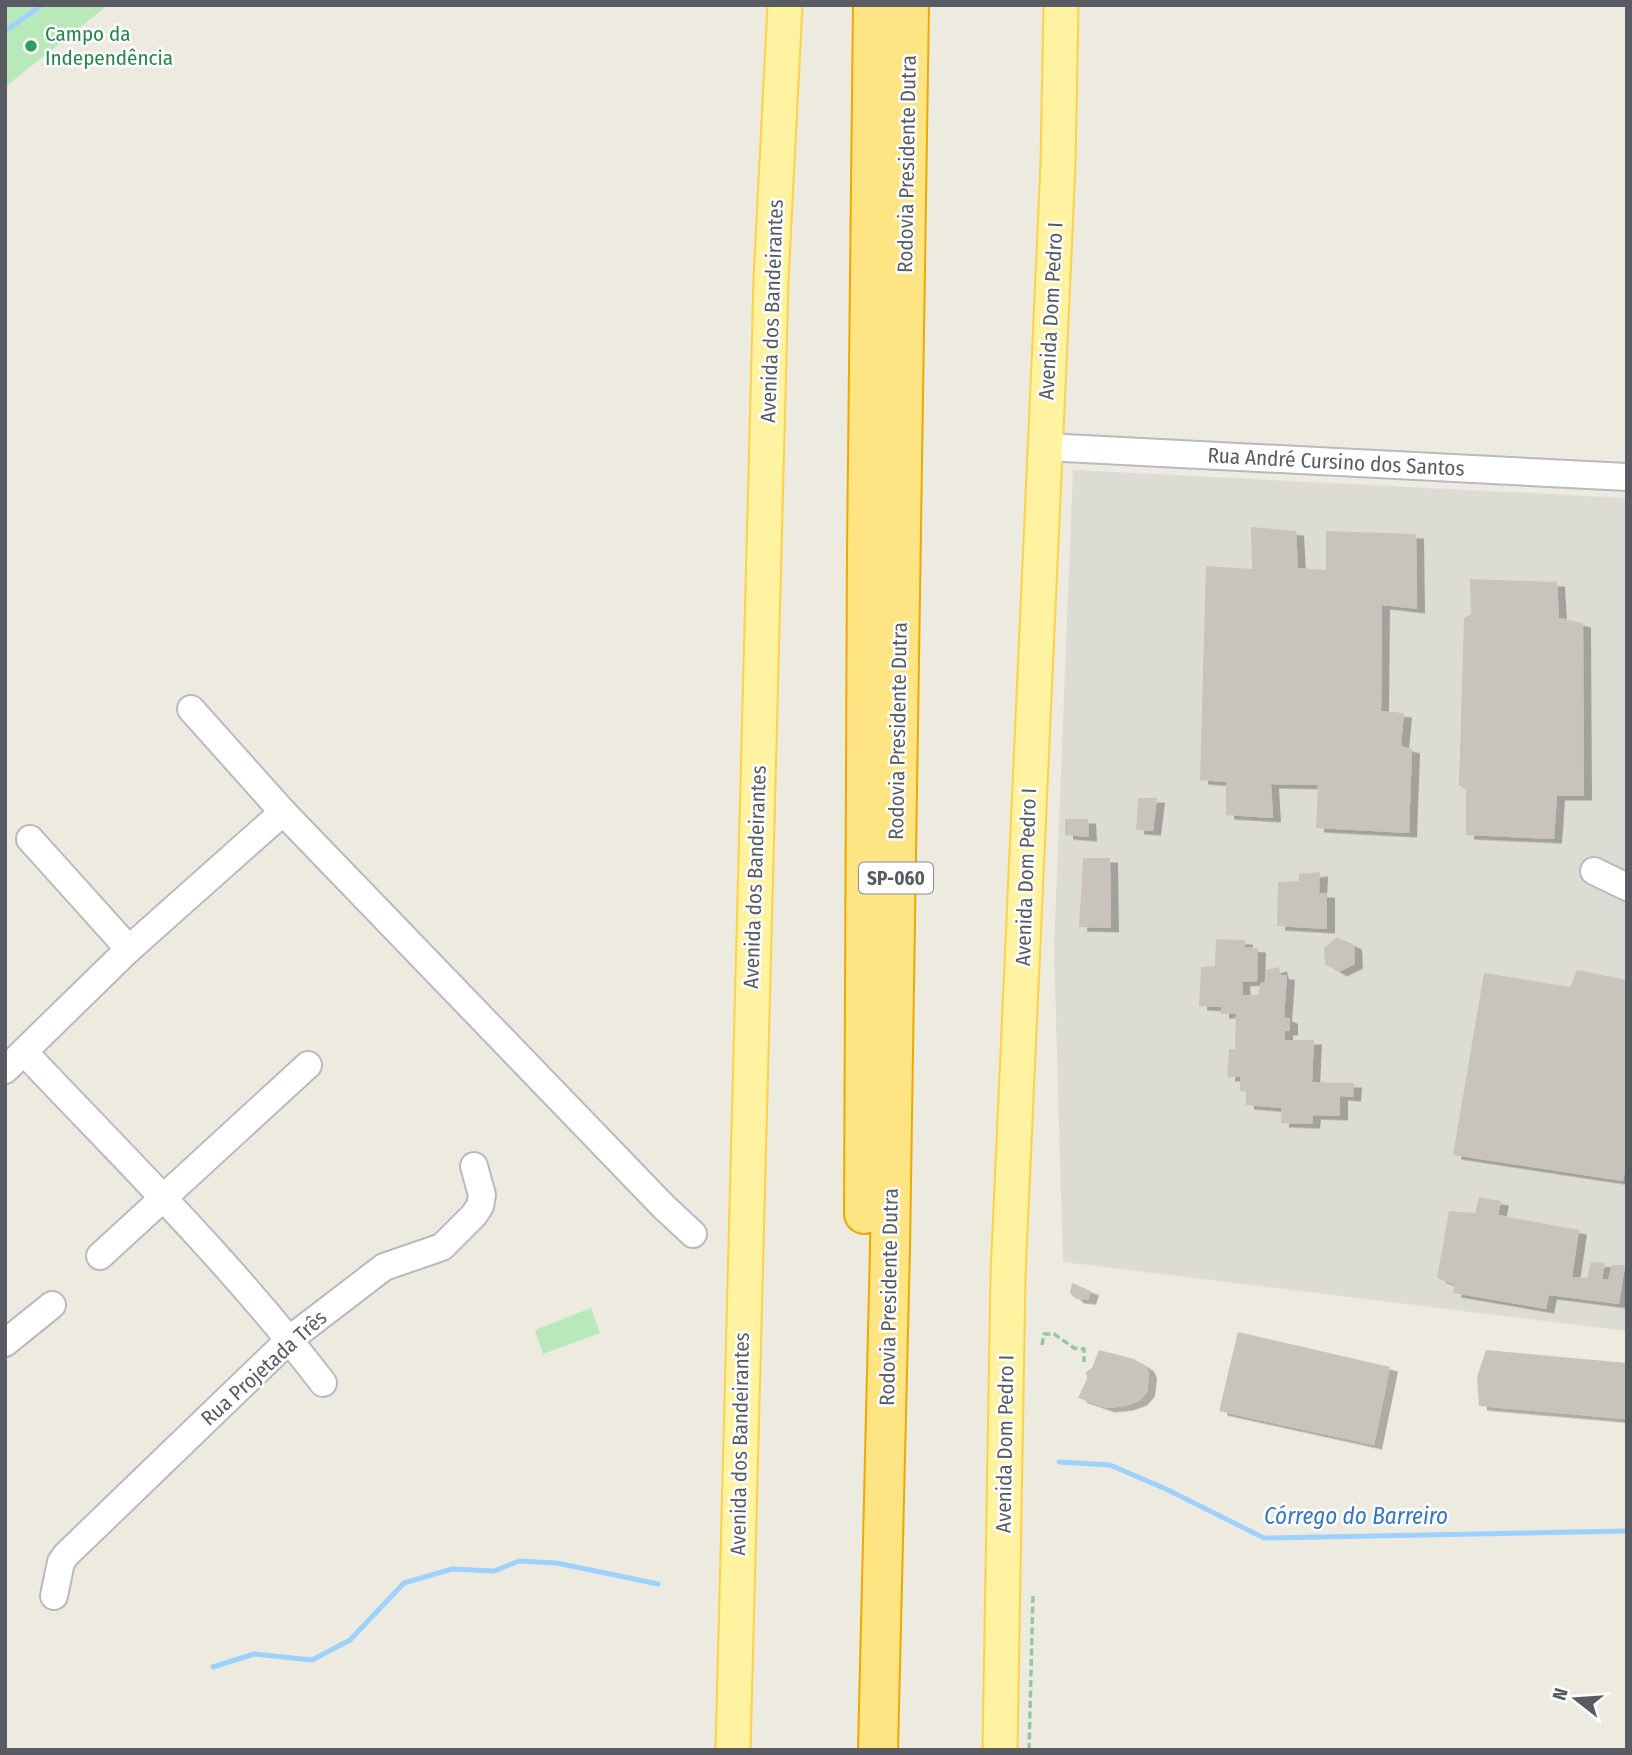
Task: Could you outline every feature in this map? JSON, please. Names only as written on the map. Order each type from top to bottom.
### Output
[{"type":"highway","name":"Rodovia Presidente Dutra","points":[[856,1750],[864,1246],[873,5]]},
{"type":"highway","name":"Rodovia Presidente Dutra","points":[[878,1750],[890,1248],[909,5]]},
{"type":"main road","name":"Avenida dos Bandeirantes","points":[[733,1750],[771,279],[785,5]]},
{"type":"main road","name":"Avenida Dom Pedro I","points":[[1000,1750],[1008,1275],[1058,164],[1060,5]]},
{"type":"street","name":"Rua André Cursino dos Santos","points":[[1045,447],[1627,477]]},
{"type":"street","points":[[191,709],[284,812],[693,1234]]},
{"type":"street","points":[[284,812],[129,949],[15,1061],[163,1199],[289,1339],[323,1383]]},
{"type":"street","points":[[30,839],[129,949]]},
{"type":"street","points":[[1594,871],[1627,887]]},
{"type":"street","points":[[100,1256],[308,1065]]},
{"type":"street","name":"Rua Projetada Três","points":[[54,1596],[61,1562],[66,1555],[289,1339],[384,1267],[442,1247],[474,1215],[480,1206],[482,1195],[474,1166]]},
{"type":"street","points":[[5,1343],[52,1305]]},
{"type":"path","points":[[1042,1345],[1044,1334],[1054,1334],[1074,1348],[1084,1349],[1084,1363]]},
{"type":"path","points":[[1029,1750],[1033,1595]]},
{"type":"shaded area","points":[[1073,470],[1627,498],[1627,1331],[1063,1262],[1054,949]]},
{"type":"green space","name":"Campo da Independência","points":[[5,5],[108,5],[5,87]]},
{"type":"green space","points":[[591,1308],[600,1333],[543,1354],[535,1330]]},
{"type":"building","points":[[1251,527],[1296,531],[1298,568],[1326,570],[1326,531],[1416,534],[1417,609],[1382,605],[1381,711],[1404,713],[1401,746],[1412,749],[1409,833],[1316,828],[1318,785],[1271,784],[1273,818],[1226,815],[1226,782],[1200,780],[1206,566],[1252,569]]},
{"type":"building","points":[[1470,579],[1557,582],[1559,618],[1583,623],[1584,796],[1557,796],[1554,839],[1466,835],[1466,790],[1459,785],[1464,618],[1471,614]]},
{"type":"building","points":[[1138,798],[1157,798],[1153,831],[1136,830]]},
{"type":"building","points":[[1065,819],[1088,819],[1089,837],[1065,835]]},
{"type":"building","points":[[1083,858],[1110,858],[1111,928],[1079,927]]},
{"type":"building","points":[[1320,872],[1319,893],[1327,893],[1327,929],[1277,926],[1278,882],[1299,881],[1299,874]]},
{"type":"building","points":[[1337,937],[1354,945],[1355,964],[1339,972],[1325,964],[1324,948]]},
{"type":"building","points":[[1216,939],[1245,940],[1245,947],[1258,948],[1257,981],[1242,982],[1243,995],[1258,995],[1261,983],[1266,982],[1266,970],[1279,967],[1281,975],[1287,975],[1284,1017],[1290,1019],[1290,1031],[1285,1031],[1285,1040],[1314,1040],[1312,1082],[1354,1083],[1353,1097],[1340,1096],[1340,1116],[1313,1115],[1312,1124],[1281,1123],[1281,1108],[1246,1105],[1246,1092],[1240,1091],[1240,1077],[1227,1077],[1229,1049],[1235,1050],[1236,1014],[1221,1014],[1221,1007],[1199,1006],[1201,967],[1215,966]]},
{"type":"building","points":[[1577,970],[1627,980],[1627,1160],[1623,1181],[1453,1155],[1484,973],[1570,987]]},
{"type":"building","points":[[1479,1197],[1501,1201],[1498,1215],[1579,1230],[1572,1277],[1587,1278],[1591,1262],[1605,1263],[1602,1279],[1608,1280],[1612,1265],[1625,1265],[1619,1304],[1549,1295],[1546,1309],[1453,1293],[1455,1285],[1437,1278],[1449,1211],[1475,1213]]},
{"type":"building","points":[[1072,1283],[1091,1291],[1088,1300],[1076,1299],[1070,1293]]},
{"type":"building","points":[[1238,1332],[1390,1367],[1374,1445],[1219,1411]]},
{"type":"building","points":[[1099,1350],[1134,1359],[1146,1367],[1149,1374],[1147,1392],[1139,1401],[1107,1408],[1078,1398],[1087,1379],[1086,1372],[1092,1368]]},
{"type":"building","points":[[1486,1350],[1627,1363],[1627,1419],[1479,1406],[1477,1377]]},
{"type":"waterway","points":[[5,31],[42,5]]},
{"type":"waterway","name":"Córrego do Barreiro","points":[[1059,1462],[1110,1465],[1166,1489],[1264,1538],[1627,1531]]},
{"type":"waterway","name":"Córrego do Barreiro","points":[[213,1667],[254,1654],[312,1660],[350,1640],[404,1583],[452,1569],[494,1571],[519,1561],[557,1563],[658,1584]]},
{"type":"place","name":"Campo da Independência","points":[[31,46]]}]
